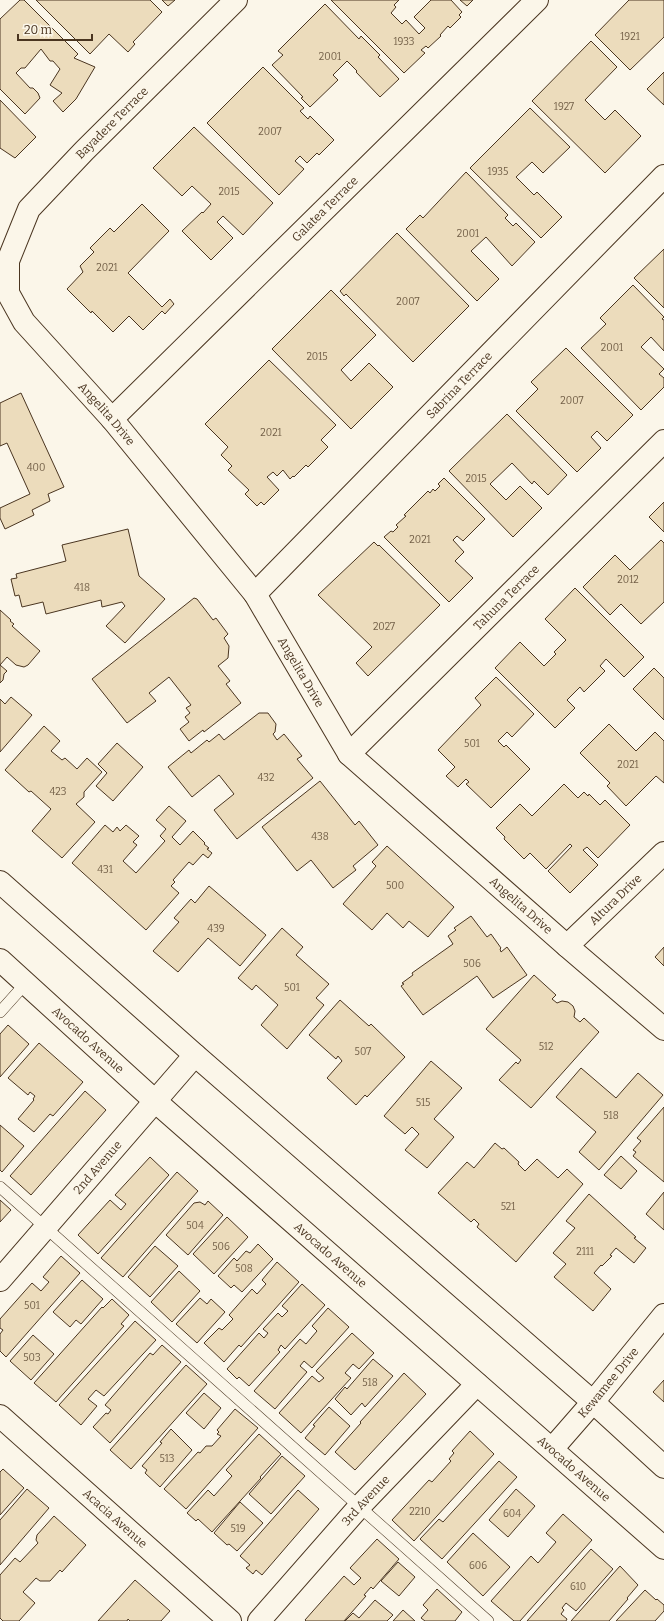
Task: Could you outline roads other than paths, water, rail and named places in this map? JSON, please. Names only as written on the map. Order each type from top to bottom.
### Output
[{"type":"street","name":"Bayadere Terrace","points":[[8,260],[29,209],[84,151],[236,0]]},
{"type":"street","name":"Galatea Terrace","points":[[112,419],[537,0]]},
{"type":"street","name":"Sabrina Terrace","points":[[255,594],[664,176]]},
{"type":"street","name":"Angelita Drive","points":[[8,260],[8,293],[24,322],[112,419],[255,594],[349,754],[567,946],[664,1029]]},
{"type":"street","name":"Tahuna Terrace","points":[[349,754],[664,441]]},
{"type":"street","name":"Altura Drive","points":[[567,946],[664,853]]},
{"type":"street","points":[[0,882],[195,1055],[593,1402],[664,1467]]},
{"type":"street","name":"Avocado Avenue","points":[[0,960],[155,1102],[664,1548]]},
{"type":"street","name":"2nd Avenue","points":[[0,1280],[47,1228],[195,1055]]},
{"type":"street","name":"Kewamee Drive","points":[[552,1449],[593,1402],[664,1315]]},
{"type":"street","name":"3rd Avenue","points":[[259,1621],[359,1507],[477,1384]]},
{"type":"street","name":"Acacia Avenue","points":[[0,1416],[230,1621]]},
{"type":"lane","points":[[0,1012],[26,983]]},
{"type":"lane","points":[[0,1187],[488,1621]]}]
